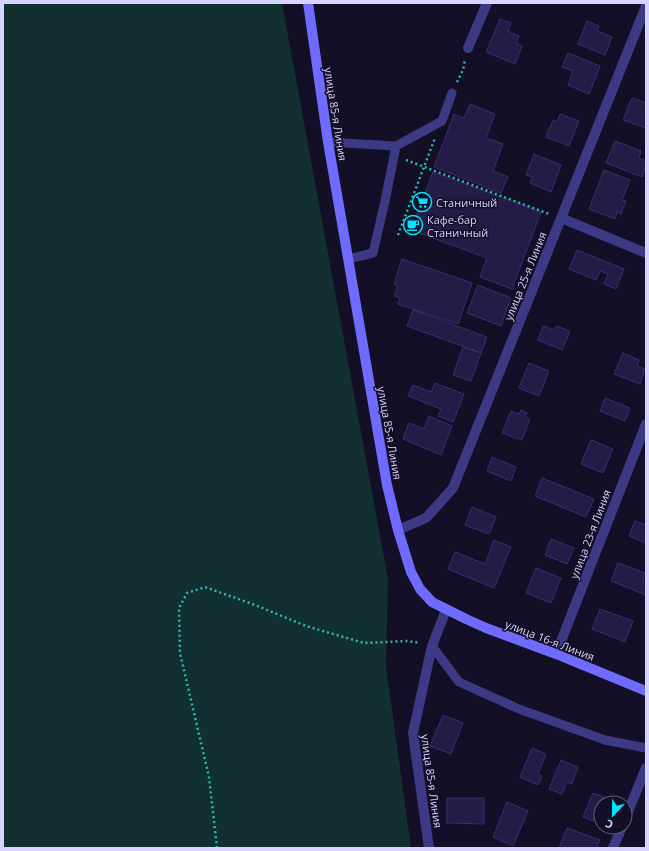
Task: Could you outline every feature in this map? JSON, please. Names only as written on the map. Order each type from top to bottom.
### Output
[{"type":"main road","name":"улица 85-я Линия","points":[[308,3],[328,142],[387,485],[398,530],[411,572],[420,589],[432,602],[446,610]]},
{"type":"main road","name":"улица 16-я Линия","points":[[446,610],[486,628],[556,654],[646,691]]},
{"type":"street","points":[[468,48],[487,3]]},
{"type":"street","name":"улица 25-я Линия","points":[[398,530],[426,518],[453,488],[646,6]]},
{"type":"street","points":[[561,218],[646,253]]},
{"type":"street","name":"улица 23-я Линия","points":[[556,654],[646,424]]},
{"type":"street","name":"улица 85-я Линия","points":[[429,848],[413,733],[432,646],[446,610]]},
{"type":"street","points":[[633,800],[646,768]]},
{"type":"street","points":[[613,848],[619,835]]},
{"type":"lane","points":[[328,142],[396,146],[442,121],[452,93]]},
{"type":"lane","points":[[348,259],[373,253],[386,201],[396,146]]},
{"type":"lane","points":[[432,646],[459,682],[519,709],[605,740],[646,748]]},
{"type":"path","points":[[452,93],[463,70],[468,48]]},
{"type":"path","points":[[398,235],[442,121]]},
{"type":"path","points":[[394,156],[561,218]]},
{"type":"path","points":[[217,848],[208,777],[180,653],[179,608],[187,593],[205,587],[255,605],[306,626],[364,643],[408,641],[432,646]]},
{"type":"green space","points":[[3,3],[282,3],[388,579],[386,666],[411,848],[3,848]]},
{"type":"building","points":[[500,19],[511,23],[508,31],[519,36],[516,43],[522,46],[515,64],[486,52]]},
{"type":"building","points":[[587,21],[599,26],[597,31],[612,37],[605,55],[578,44]]},
{"type":"building","points":[[568,53],[600,66],[589,94],[568,85],[573,71],[562,67]]},
{"type":"building","points":[[632,98],[646,103],[646,128],[623,120]]},
{"type":"building","points":[[470,104],[495,114],[486,138],[503,144],[493,171],[508,177],[501,193],[434,167],[454,114],[464,118]]},
{"type":"building","points":[[560,114],[579,121],[569,146],[546,137],[553,120],[557,122]]},
{"type":"building","points":[[615,141],[641,151],[639,158],[646,161],[646,166],[642,177],[606,163]]},
{"type":"building","points":[[534,154],[561,165],[551,192],[530,183],[533,177],[526,175]]},
{"type":"building","points":[[604,170],[630,180],[622,200],[626,201],[621,214],[617,212],[615,219],[589,209]]},
{"type":"building","points":[[433,172],[541,212],[512,289],[480,277],[487,258],[411,230]]},
{"type":"building","points":[[577,250],[624,269],[616,289],[604,284],[608,274],[600,271],[596,280],[569,269]]},
{"type":"building","points":[[402,259],[472,283],[458,324],[398,304],[400,298],[394,296],[398,286],[394,284]]},
{"type":"building","points":[[478,285],[511,298],[501,326],[467,313]]},
{"type":"building","points":[[413,310],[487,337],[481,353],[407,326]]},
{"type":"building","points":[[543,326],[554,330],[556,326],[570,331],[562,350],[538,340]]},
{"type":"building","points":[[463,347],[481,353],[471,381],[453,375]]},
{"type":"building","points":[[623,353],[639,360],[637,366],[645,369],[640,384],[614,374]]},
{"type":"building","points":[[529,363],[549,371],[539,396],[519,388]]},
{"type":"building","points":[[435,383],[464,394],[453,422],[438,416],[441,409],[408,396],[413,385],[431,392]]},
{"type":"building","points":[[605,398],[630,408],[625,421],[600,411]]},
{"type":"building","points":[[521,410],[527,413],[525,417],[530,419],[522,440],[502,433],[511,411],[519,414]]},
{"type":"building","points":[[429,416],[452,426],[441,455],[403,439],[409,423],[424,429]]},
{"type":"building","points":[[591,440],[613,449],[603,473],[581,464]]},
{"type":"building","points":[[492,457],[516,467],[511,481],[487,471]]},
{"type":"building","points":[[542,478],[594,499],[586,517],[535,496]]},
{"type":"building","points":[[472,507],[496,517],[489,534],[465,525]]},
{"type":"building","points":[[635,521],[646,525],[646,543],[629,536]]},
{"type":"building","points":[[551,539],[574,548],[567,564],[545,555]]},
{"type":"building","points":[[494,540],[511,547],[494,588],[448,569],[455,552],[485,564]]},
{"type":"building","points":[[618,563],[645,573],[643,579],[646,580],[646,595],[611,581]]},
{"type":"building","points":[[536,568],[561,578],[551,603],[526,593]]},
{"type":"building","points":[[600,609],[633,621],[625,642],[592,629]]},
{"type":"building","points":[[443,715],[463,723],[451,754],[430,746]]},
{"type":"building","points":[[532,748],[546,754],[538,774],[542,776],[538,785],[520,777]]},
{"type":"building","points":[[561,760],[578,767],[572,784],[567,782],[562,794],[549,789]]},
{"type":"building","points":[[593,793],[598,795],[593,795],[593,821],[583,817]]},
{"type":"building","points":[[447,798],[484,798],[484,824],[447,823]]},
{"type":"building","points":[[507,802],[528,811],[513,846],[493,837]]},
{"type":"building","points":[[567,828],[600,840],[596,848],[559,848]]},
{"type":"place","name":"Станичный","points":[[422,202]]},
{"type":"place","name":"Кафе-бар Станичный","points":[[413,225]]}]
